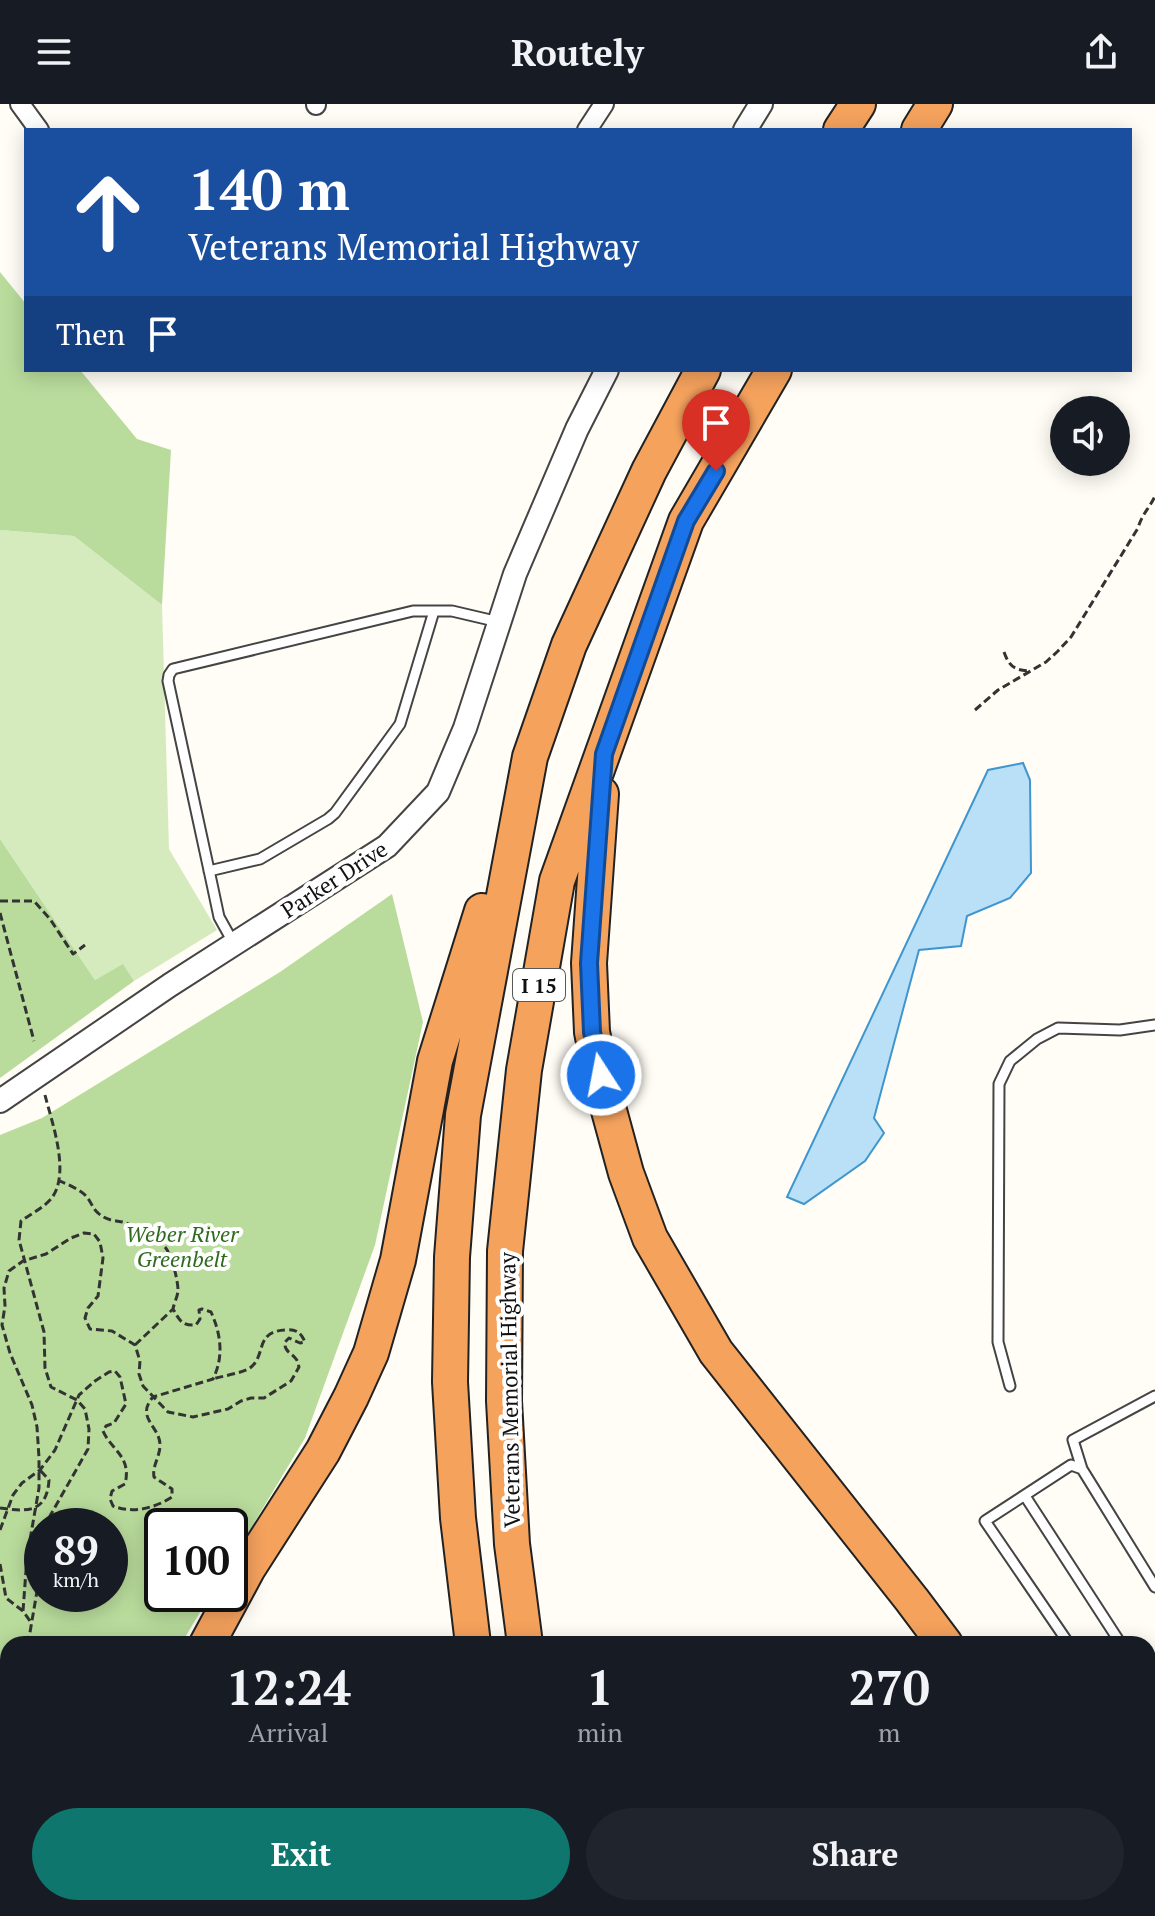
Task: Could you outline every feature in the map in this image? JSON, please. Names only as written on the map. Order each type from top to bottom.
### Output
[{"type":"highway","points":[[842,128],[858,104]]},
{"type":"highway","points":[[920,128],[935,104]]},
{"type":"highway","name":"I 15","points":[[472,1636],[458,1518],[450,1382],[452,1257],[463,1115],[530,757],[569,645],[649,471],[702,372]]},
{"type":"highway","name":"Veterans Memorial Highway","points":[[524,1636],[512,1544],[504,1401],[505,1251],[524,1070],[557,881],[686,521],[773,372]]},
{"type":"highway","points":[[604,754],[589,963],[592,1032],[605,1096],[623,1160],[650,1238],[716,1352],[939,1636]]},
{"type":"highway","points":[[211,1636],[248,1568],[323,1451],[371,1353],[398,1260],[435,1061],[530,757]]},
{"type":"street","points":[[20,104],[38,128]]},
{"type":"street","points":[[588,128],[604,104]]},
{"type":"street","points":[[746,128],[761,104]]},
{"type":"street","name":"Parker Drive","points":[[0,1101],[170,985],[387,846],[438,792],[465,728],[521,560],[577,429],[606,372]]},
{"type":"lane","points":[[234,944],[219,917],[168,681],[173,669],[413,611],[452,611],[499,622]]},
{"type":"lane","points":[[209,871],[270,855],[335,813],[400,724],[434,611]]},
{"type":"lane","points":[[1010,1386],[998,1342],[999,1084],[1010,1061],[1037,1039],[1058,1028],[1120,1030],[1155,1025]]},
{"type":"lane","points":[[1155,1396],[1073,1440],[1082,1469],[1155,1587]]},
{"type":"lane","points":[[1064,1636],[985,1521],[1071,1465],[1082,1469]]},
{"type":"lane","points":[[1025,1496],[1116,1636]]},
{"type":"path","points":[[975,710],[998,690],[1046,662],[1071,637],[1155,496]]},
{"type":"path","points":[[1004,652],[1012,667],[1029,671]]},
{"type":"path","points":[[0,901],[34,901],[73,954],[85,945]]},
{"type":"path","points":[[0,913],[34,1041]]},
{"type":"path","points":[[45,1095],[59,1152],[60,1181],[53,1197],[21,1221],[19,1240],[44,1332],[45,1368],[51,1387],[77,1400],[85,1409],[89,1429],[88,1449],[55,1508]]},
{"type":"path","points":[[60,1181],[86,1194],[95,1212],[108,1219],[126,1222],[134,1227],[139,1238],[167,1247],[178,1290],[173,1309],[135,1345]]},
{"type":"path","points":[[0,1530],[13,1495],[22,1483],[40,1470],[55,1450],[79,1395],[109,1372],[115,1371],[120,1377],[126,1404],[114,1423],[103,1431],[119,1452],[127,1477],[125,1484],[112,1491],[110,1499],[113,1506],[122,1510],[141,1510],[172,1497],[172,1489],[154,1477],[160,1443],[146,1412],[153,1397],[249,1368],[271,1333],[297,1330],[302,1334],[305,1342],[289,1338],[285,1342],[285,1347],[296,1358],[299,1367],[291,1381],[264,1398],[251,1398],[228,1409],[193,1417],[168,1412],[153,1397],[143,1386],[135,1345],[112,1331],[90,1329],[85,1318],[88,1308],[98,1296],[103,1258],[100,1242],[94,1234],[84,1233],[46,1254],[23,1261],[9,1271],[4,1288],[2,1325],[32,1405],[37,1427],[40,1470],[34,1508]]},
{"type":"path","points":[[173,1309],[187,1326],[196,1325],[200,1319],[199,1310],[211,1312],[216,1323],[220,1353],[219,1366],[213,1379]]},
{"type":"path","points":[[34,1508],[43,1503],[48,1490],[49,1480],[40,1470]]},
{"type":"path","points":[[0,1508],[24,1510]]},
{"type":"path","points":[[0,1564],[6,1598],[31,1622]]},
{"type":"path","points":[[23,1611],[24,1598]]},
{"type":"path","points":[[29,1636],[33,1612]]},
{"type":"green space","points":[[0,272],[24,302],[24,372],[82,372],[137,439],[171,450],[162,605],[74,536],[0,530]]},
{"type":"green space","points":[[0,530],[74,536],[162,605],[169,849],[217,930],[134,981],[123,965],[95,980],[0,839]]},
{"type":"green space","points":[[0,839],[95,980],[123,964],[134,981],[0,1078]]},
{"type":"green space","name":"Weber River Greenbelt","points":[[392,894],[423,1022],[375,1245],[305,1438],[248,1533],[248,1508],[144,1508],[144,1612],[200,1612],[186,1636],[0,1636],[0,1135],[42,1118],[280,972]]},
{"type":"water","points":[[1023,763],[1030,780],[1031,873],[1010,898],[967,916],[961,946],[919,950],[874,1118],[884,1133],[865,1161],[804,1204],[787,1197],[988,770]]},
{"type":"route","points":[[601,1075],[592,1032],[589,963],[604,754],[686,521],[716,471]]}]
